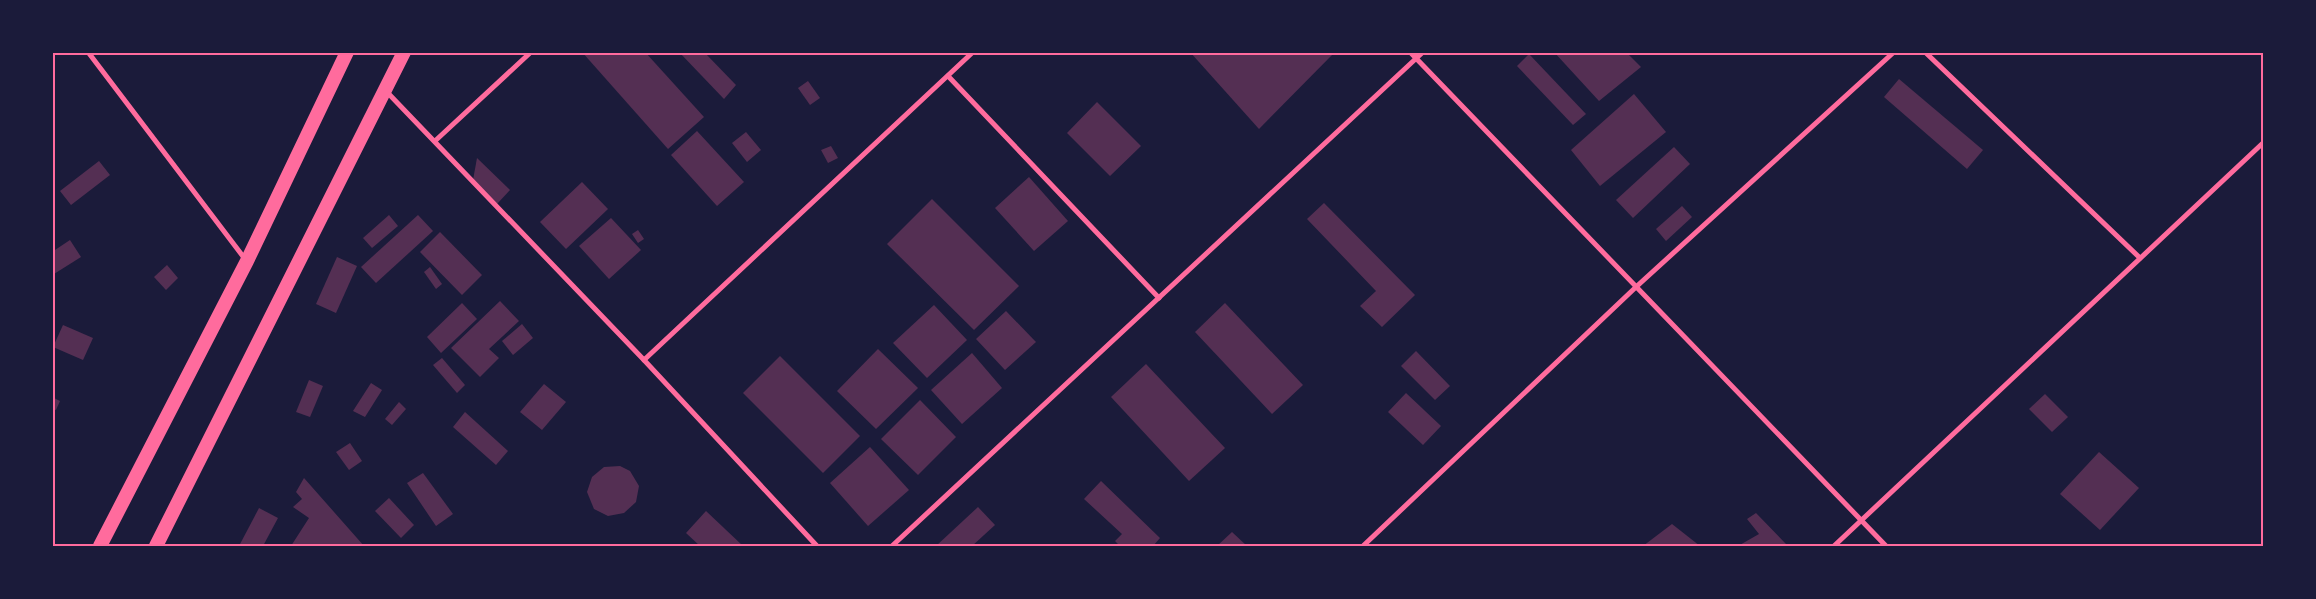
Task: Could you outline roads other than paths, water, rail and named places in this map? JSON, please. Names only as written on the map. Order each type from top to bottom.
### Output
[{"type":"highway","points":[[100,546],[247,261],[347,52]]},
{"type":"highway","points":[[156,546],[404,52]]},
{"type":"street","points":[[88,52],[247,261]]},
{"type":"street","points":[[435,141],[531,52]]},
{"type":"street","points":[[644,360],[973,52]]},
{"type":"street","points":[[1410,52],[1886,546]]},
{"type":"street","points":[[892,546],[1423,52]]},
{"type":"street","points":[[1363,546],[1636,287],[1894,52]]},
{"type":"street","points":[[1925,52],[2140,258]]},
{"type":"street","points":[[948,76],[1160,298]]},
{"type":"street","points":[[385,91],[644,360],[816,546]]},
{"type":"street","points":[[1834,546],[2264,142]]}]
